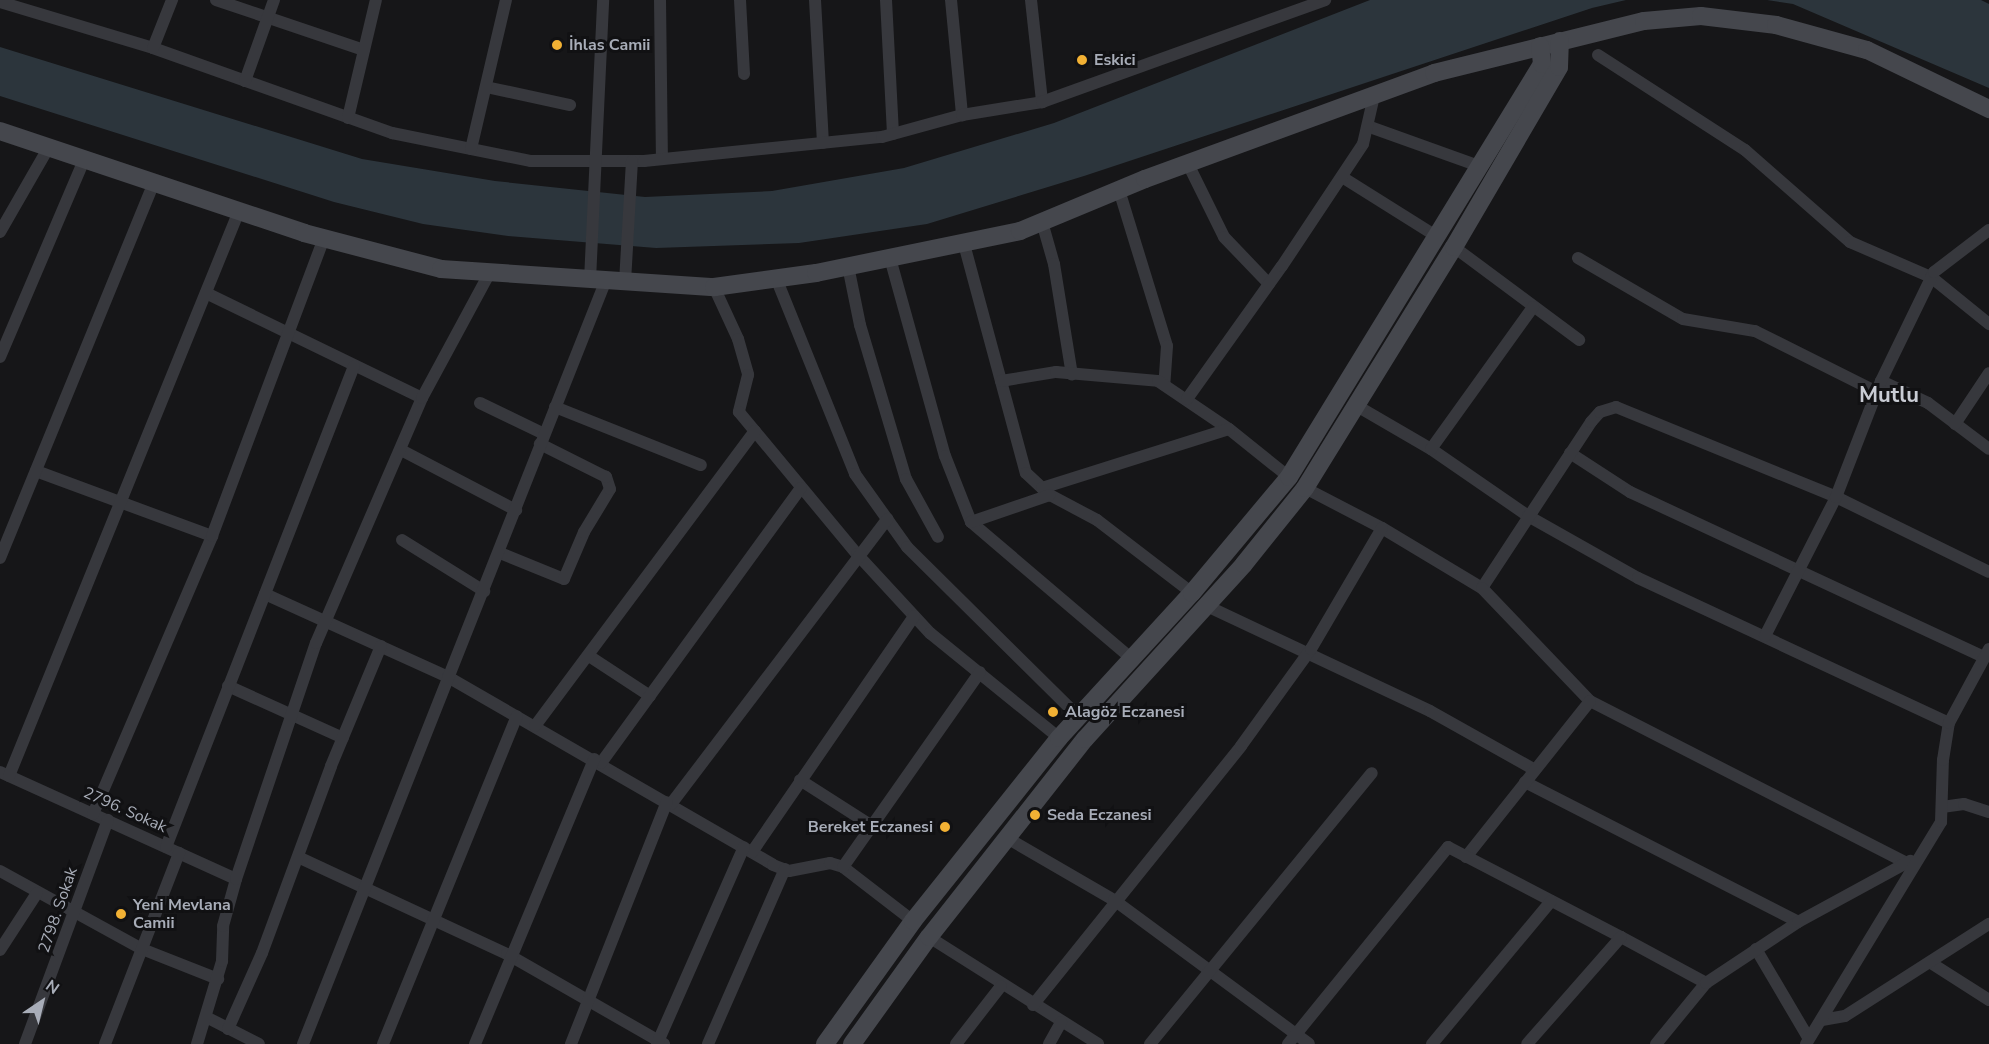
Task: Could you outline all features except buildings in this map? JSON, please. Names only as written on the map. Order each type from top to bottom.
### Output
[{"type":"main road","points":[[0,130],[324,238],[441,269],[714,287],[848,266],[964,244],[1042,222],[1119,190],[1434,73],[1644,21],[1701,16],[1776,25],[1867,50],[1989,109]]},
{"type":"main road","points":[[852,1044],[929,937],[1085,739],[1207,606],[1305,488],[1454,247],[1559,68],[1560,41]]},
{"type":"main road","points":[[825,1044],[913,921],[1059,738],[1192,594],[1289,477],[1542,64],[1540,46]]},
{"type":"street","points":[[153,48],[172,0]]},
{"type":"street","points":[[216,0],[364,50]]},
{"type":"street","points":[[244,81],[274,0]]},
{"type":"street","points":[[348,118],[376,0]]},
{"type":"street","points":[[471,149],[506,0]]},
{"type":"street","points":[[303,1044],[448,677],[500,553],[555,407],[598,280],[596,161],[603,0]]},
{"type":"street","points":[[660,0],[662,159]]},
{"type":"street","points":[[741,0],[744,74]]},
{"type":"street","points":[[815,0],[823,143]]},
{"type":"street","points":[[886,0],[893,134]]},
{"type":"street","points":[[951,0],[962,115]]},
{"type":"street","points":[[1031,0],[1042,102]]},
{"type":"street","points":[[0,2],[153,48],[392,134],[531,161],[632,161],[893,134],[962,115],[1042,102],[1325,0]]},
{"type":"street","points":[[1598,56],[1745,150],[1850,242],[1931,277],[1989,324]]},
{"type":"street","points":[[486,87],[570,105]]},
{"type":"street","points":[[1187,399],[1342,177],[1370,128],[1374,96]]},
{"type":"street","points":[[1370,128],[1479,166]]},
{"type":"street","points":[[0,232],[50,145]]},
{"type":"street","points":[[0,357],[86,158]]},
{"type":"street","points":[[625,282],[632,161]]},
{"type":"street","points":[[1188,164],[1224,237],[1269,284]]},
{"type":"street","points":[[1342,177],[1436,236]]},
{"type":"street","points":[[0,558],[154,182]]},
{"type":"street","points":[[1119,190],[1167,346],[1164,385]]},
{"type":"street","points":[[5,774],[121,504],[239,211]]},
{"type":"street","points":[[1042,222],[1054,264],[1072,375]]},
{"type":"street","points":[[1765,636],[1836,497],[1879,386],[1931,277],[1989,230]]},
{"type":"street","points":[[93,814],[212,536],[324,238]]},
{"type":"street","points":[[964,244],[1026,473],[1046,491],[1097,520],[1192,594]]},
{"type":"street","points":[[1454,247],[1579,340]]},
{"type":"street","points":[[890,258],[945,456],[972,522],[1133,660]]},
{"type":"street","points":[[1578,258],[1683,319],[1755,331],[1879,386],[1928,403],[1989,449]]},
{"type":"street","points":[[848,266],[860,325],[906,479],[938,537]]},
{"type":"street","points":[[197,1044],[208,1018],[218,980],[223,926],[236,879],[290,714],[326,621],[422,398],[490,272]]},
{"type":"street","points":[[776,278],[855,474],[887,519],[928,569],[1078,716]]},
{"type":"street","points":[[714,287],[745,360],[748,375],[739,412],[857,554],[930,633],[1059,738]]},
{"type":"street","points":[[206,293],[422,398]]},
{"type":"street","points":[[1431,449],[1533,307]]},
{"type":"street","points":[[166,847],[354,366]]},
{"type":"street","points":[[1001,381],[1056,372],[1164,385],[1229,429],[1289,477]]},
{"type":"street","points":[[1955,424],[1989,373]]},
{"type":"street","points":[[480,403],[606,477],[610,489],[584,532],[564,579],[500,553]]},
{"type":"street","points":[[1357,406],[1431,449],[1528,516],[1638,578],[1949,723]]},
{"type":"street","points":[[555,407],[701,465]]},
{"type":"street","points":[[1482,588],[1570,453],[1600,412],[1616,407],[1836,497],[1989,572]]},
{"type":"street","points":[[972,522],[1046,491],[1229,429]]},
{"type":"street","points":[[535,726],[754,431]]},
{"type":"street","points":[[401,450],[516,510]]},
{"type":"street","points":[[1570,453],[1630,492],[1987,653],[1949,723],[1941,822],[1807,1042],[1756,949]]},
{"type":"street","points":[[36,471],[212,536]]},
{"type":"street","points":[[475,1044],[598,761],[650,696],[801,488]]},
{"type":"street","points":[[1305,488],[1382,528],[1482,588],[1590,701],[1907,863]]},
{"type":"street","points":[[571,1044],[669,803],[857,554],[887,519]]},
{"type":"street","points":[[1033,1005],[1114,900],[1241,746],[1307,654],[1382,528]]},
{"type":"street","points":[[402,540],[484,591]]},
{"type":"street","points":[[265,594],[448,677],[784,869],[830,863],[843,867],[913,921]]},
{"type":"street","points":[[1207,606],[1430,711],[1535,770]]},
{"type":"street","points":[[298,857],[512,957],[659,1043],[748,850],[800,780],[914,616]]},
{"type":"street","points":[[228,1029],[262,953],[343,738],[381,646]]},
{"type":"street","points":[[589,656],[650,696]]},
{"type":"street","points":[[843,867],[980,672]]},
{"type":"street","points":[[228,686],[343,738]]},
{"type":"street","points":[[1466,857],[1590,701]]},
{"type":"street","points":[[383,1044],[517,716]]},
{"type":"street","points":[[1150,1044],[1372,773]]},
{"type":"street","name":"2796. Sokak","points":[[5,774],[236,879]]},
{"type":"street","points":[[800,780],[872,826]]},
{"type":"street","points":[[1526,782],[1798,922]]},
{"type":"street","points":[[1942,807],[1964,804],[1989,812]]},
{"type":"street","name":"2798. Sokak","points":[[25,1044],[108,820]]},
{"type":"street","points":[[1007,838],[1114,900],[1211,971],[1292,1039],[1310,1044]]},
{"type":"street","points":[[1292,1039],[1448,847],[1706,983]]},
{"type":"street","points":[[105,1044],[179,853]]},
{"type":"street","points":[[1656,1044],[1706,983],[1798,922],[1921,854]]},
{"type":"street","points":[[708,1044],[784,869]]},
{"type":"street","points":[[0,871],[74,915],[142,949],[218,980]]},
{"type":"street","points":[[2,944],[36,893]]},
{"type":"street","points":[[1432,1044],[1551,901]]},
{"type":"street","points":[[1822,1020],[1845,1016],[1989,924]]},
{"type":"street","points":[[929,937],[1001,986],[1098,1044]]},
{"type":"street","points":[[1527,1044],[1621,937]]},
{"type":"street","points":[[1931,963],[1989,1000]]},
{"type":"street","points":[[956,1044],[1001,986]]},
{"type":"street","points":[[208,1018],[259,1044]]},
{"type":"street","points":[[1049,1044],[1061,1022]]},
{"type":"shaded area","points":[[1370,0],[1626,0],[1592,8],[1084,176],[927,224],[799,243],[656,248],[508,236],[423,224],[334,202],[0,96],[0,47],[362,159],[495,181],[645,197],[772,191],[904,168],[1054,123]]},
{"type":"shaded area","points":[[1767,0],[1981,0],[1989,4],[1989,88],[1793,4]]},
{"type":"place","name":"İhlas Camii","points":[[557,45]]},
{"type":"place","name":"Eskici","points":[[1082,60]]},
{"type":"place","name":"Alagöz Eczanesi","points":[[1053,712]]},
{"type":"place","name":"Seda Eczanesi","points":[[1035,815]]},
{"type":"place","name":"Bereket Eczanesi","points":[[945,827]]},
{"type":"place","name":"Yeni Mevlana Camii","points":[[121,914]]},
{"type":"district","name":"Mutlu","points":[[1889,396]]}]
